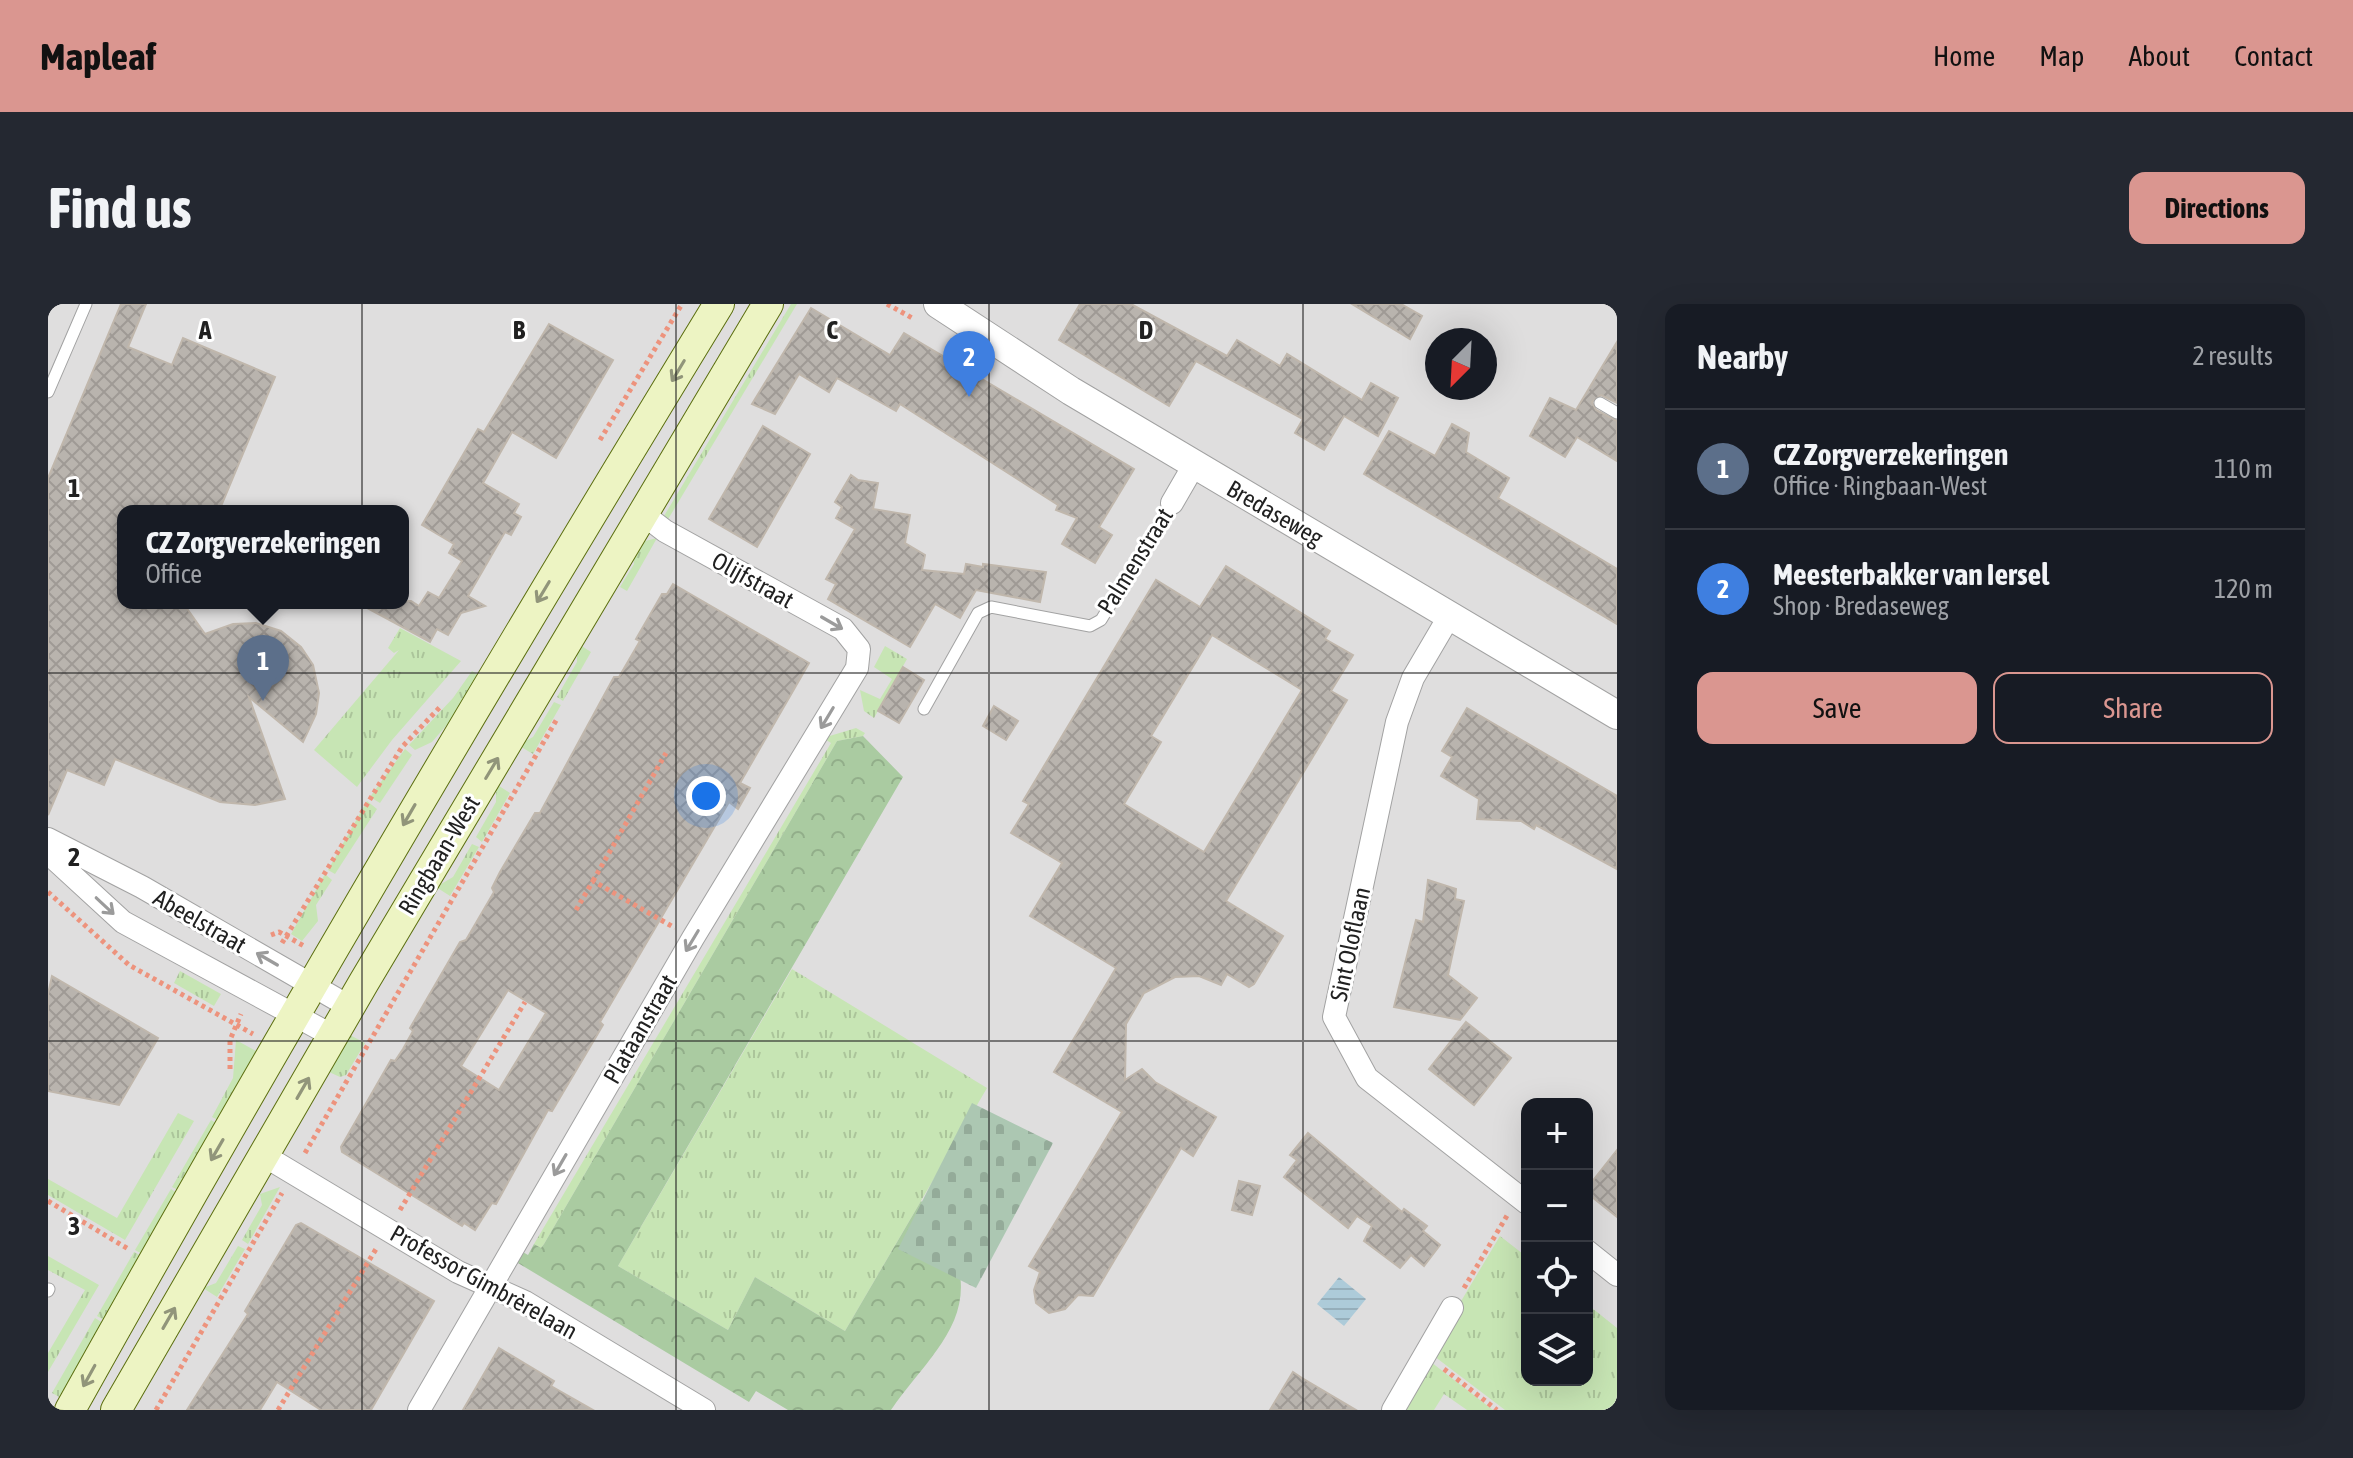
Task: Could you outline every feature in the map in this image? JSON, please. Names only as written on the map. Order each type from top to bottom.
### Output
[{"type":"main road","name":"Ringbaan-West","points":[[70,1410],[310,984],[480,694],[719,304]]},
{"type":"main road","name":"Ringbaan-West","points":[[116,1410],[350,1007],[768,304]]},
{"type":"street","name":"Bredaseweg","points":[[938,304],[1194,465],[1617,715]]},
{"type":"street","name":"Palmenstraat","points":[[1172,503],[1194,465]]},
{"type":"street","name":"Olijfstraat","points":[[643,514],[665,531],[843,629],[859,649]]},
{"type":"street","name":"Sint Oloflaan","points":[[1450,615],[1413,678],[1397,722],[1334,1017],[1367,1078],[1521,1197]]},
{"type":"street","name":"Plataanstraat","points":[[419,1410],[693,938],[857,668],[859,649]]},
{"type":"street","name":"Abeelstraat","points":[[48,839],[142,887],[350,1007]]},
{"type":"street","name":"Abeelstraat","points":[[48,853],[123,922],[333,1036]]},
{"type":"street","name":"Professor Gimbrèrelaan","points":[[263,1155],[491,1287],[525,1302],[704,1410]]},
{"type":"street","points":[[1593,1256],[1617,1275]]},
{"type":"street","points":[[1393,1410],[1452,1308]]},
{"type":"lane","points":[[48,392],[86,304]]},
{"type":"lane","points":[[1600,403],[1617,413]]},
{"type":"lane","name":"Palmenstraat","points":[[924,709],[978,613],[991,607],[1090,626],[1101,620],[1172,503]]},
{"type":"path","points":[[594,449],[682,304]]},
{"type":"path","points":[[271,962],[355,818],[402,747],[442,705]]},
{"type":"path","name":"Ringbaan-West","points":[[156,1410],[564,707]]},
{"type":"path","points":[[576,910],[666,753]]},
{"type":"path","points":[[593,881],[693,938]]},
{"type":"path","points":[[48,892],[129,965],[236,1024]]},
{"type":"path","points":[[227,1081],[230,1040],[253,993]]},
{"type":"path","points":[[278,1410],[525,1002]]},
{"type":"path","points":[[48,1201],[130,1251]]},
{"type":"path","points":[[1452,1308],[1521,1202]]},
{"type":"path","points":[[125,1260],[138,1237]]},
{"type":"path","points":[[1425,1355],[1497,1410]]},
{"type":"shaded area","points":[[48,304],[1617,304],[1617,1410],[48,1410]]},
{"type":"green space","points":[[791,304],[797,304],[667,521],[664,516]]},
{"type":"green space","points":[[657,538],[627,591],[620,587],[634,564],[632,552],[641,542]]},
{"type":"green space","points":[[400,628],[461,661],[392,740],[357,787],[314,750],[399,650],[394,653],[388,648]]},
{"type":"green space","points":[[577,643],[591,652],[563,701],[557,697],[577,662]]},
{"type":"green space","points":[[885,646],[907,659],[874,718],[864,711],[860,690],[880,699],[892,679],[874,667]]},
{"type":"green space","points":[[472,671],[482,677],[483,683],[432,742],[415,750],[409,745],[453,698]]},
{"type":"green space","points":[[554,702],[561,705],[533,754],[518,745],[533,737]]},
{"type":"green space","points":[[856,728],[865,733],[837,741],[544,1244],[541,1248],[534,1244],[831,743],[823,738]]},
{"type":"green space","points":[[863,736],[903,777],[618,1266],[728,1330],[755,1277],[845,1331],[921,1201],[944,1230],[960,1276],[960,1298],[946,1337],[891,1410],[788,1410],[756,1391],[749,1402],[513,1260],[521,1251],[528,1255],[534,1244],[541,1248],[544,1244],[837,741]]},
{"type":"green space","points":[[405,749],[412,755],[380,803],[370,797]]},
{"type":"green space","points":[[496,784],[510,793],[482,842],[476,837],[496,802]]},
{"type":"green space","points":[[367,801],[377,809],[335,874],[328,870]]},
{"type":"green space","points":[[472,844],[479,847],[450,896],[436,887],[453,877]]},
{"type":"green space","points":[[325,874],[332,880],[316,905],[318,921],[302,941],[291,934]]},
{"type":"green space","points":[[792,969],[987,1088],[845,1331],[755,1277],[728,1330],[618,1266]]},
{"type":"green space","points":[[180,971],[221,994],[214,1006],[174,983]]},
{"type":"green space","points":[[350,1035],[365,1043],[346,1075],[340,1077],[329,1072]]},
{"type":"green space","points":[[236,1040],[256,1051],[218,1120],[212,1117],[233,1078]]},
{"type":"green space","points":[[972,1103],[1053,1143],[976,1288],[898,1249]]},
{"type":"green space","points":[[178,1113],[194,1121],[125,1240],[48,1195],[48,1179],[117,1218]]},
{"type":"green space","points":[[211,1120],[216,1123],[178,1190],[172,1187]]},
{"type":"green space","points":[[280,1187],[248,1244],[242,1240],[262,1205],[260,1194]]},
{"type":"green space","points":[[171,1189],[177,1193],[142,1254],[135,1250]]},
{"type":"green space","points":[[1500,1236],[1521,1252],[1521,1386],[1593,1386],[1593,1309],[1617,1328],[1617,1410],[1505,1410],[1430,1353]]},
{"type":"green space","points":[[238,1246],[245,1249],[217,1297],[203,1288],[216,1283]]},
{"type":"green space","points":[[134,1252],[141,1256],[104,1320],[97,1316]]},
{"type":"green space","points":[[48,1256],[99,1285],[48,1372],[48,1353],[85,1290],[48,1270]]},
{"type":"green space","points":[[95,1318],[103,1323],[61,1398],[52,1393]]},
{"type":"green space","points":[[1427,1359],[1493,1410],[1467,1410],[1444,1394],[1434,1410],[1406,1410],[1410,1404],[1407,1392]]},
{"type":"water","points":[[1339,1277],[1366,1299],[1344,1326],[1317,1304]]},
{"type":"building","points":[[121,304],[146,304],[128,347],[172,365],[183,338],[275,377],[222,505],[117,505],[117,609],[187,609],[205,634],[233,624],[256,623],[281,631],[301,647],[313,665],[319,693],[316,714],[303,742],[249,697],[285,799],[255,805],[220,802],[115,759],[104,785],[67,770],[48,815],[48,478]]},
{"type":"building","points":[[1080,304],[1131,304],[1227,356],[1237,340],[1280,366],[1287,354],[1362,400],[1371,383],[1398,398],[1378,436],[1344,416],[1324,450],[1295,433],[1303,419],[1196,361],[1169,406],[1059,340]]},
{"type":"building","points":[[1352,304],[1401,304],[1422,316],[1410,339]]},
{"type":"building","points":[[811,308],[890,355],[904,333],[1134,469],[1099,527],[1112,535],[1095,563],[1062,544],[1077,518],[1056,510],[1058,505],[900,404],[896,411],[837,378],[829,392],[799,374],[775,414],[752,404]]},
{"type":"building","points":[[549,324],[613,360],[556,458],[512,432],[483,483],[519,504],[514,513],[521,517],[511,535],[505,532],[468,596],[485,606],[461,613],[448,635],[437,629],[430,642],[369,609],[409,609],[409,601],[419,606],[428,592],[439,598],[462,561],[449,553],[454,544],[422,525],[478,429],[484,432]]},
{"type":"building","points":[[1617,342],[1617,403],[1601,395],[1592,402],[1596,410],[1617,421],[1617,461],[1577,437],[1565,457],[1530,436],[1550,398],[1576,410]]},
{"type":"building","points":[[1452,424],[1469,433],[1466,452],[1509,478],[1498,498],[1617,569],[1617,624],[1364,474],[1389,431],[1435,456]]},
{"type":"building","points":[[763,426],[810,454],[757,547],[709,519]]},
{"type":"building","points":[[851,475],[858,480],[878,483],[873,509],[910,515],[905,543],[925,555],[922,570],[964,574],[966,564],[983,567],[983,564],[1046,572],[1040,602],[976,590],[960,618],[935,604],[910,647],[828,599],[836,584],[826,579],[855,529],[836,518],[842,507],[835,502]]},
{"type":"building","points":[[1226,566],[1330,631],[1325,639],[1353,655],[1331,691],[1347,700],[1226,901],[1283,936],[1254,984],[1249,987],[1227,974],[1221,985],[1199,976],[1175,977],[1144,993],[1126,1024],[1125,1080],[1142,1069],[1155,1082],[1216,1117],[1193,1156],[1181,1148],[1093,1296],[1078,1295],[1065,1309],[1049,1313],[1036,1303],[1034,1290],[1040,1272],[1029,1266],[1122,1112],[1054,1072],[1116,968],[1030,916],[1062,863],[1011,833],[1029,804],[1023,801],[1156,580],[1200,607]],"holes":[[[1212,635],[1302,690],[1204,852],[1124,804],[1161,742],[1151,736]]]},
{"type":"building","points":[[673,584],[809,663],[740,783],[750,788],[738,809],[729,802],[600,1022],[603,1025],[552,1111],[548,1110],[496,1204],[492,1203],[475,1230],[464,1223],[462,1226],[342,1152],[341,1147],[391,1060],[395,1061],[403,1049],[413,1031],[410,1028],[460,942],[466,940],[494,892],[492,888],[500,872],[535,813],[540,813],[614,677],[619,677],[640,641],[636,639],[662,594],[667,594]],"holes":[[[508,990],[546,1013],[499,1090],[461,1066]]]},
{"type":"building","points":[[903,667],[924,680],[899,723],[878,711]]},
{"type":"building","points":[[994,706],[1018,721],[1006,740],[983,726]]},
{"type":"building","points":[[1467,708],[1617,796],[1617,869],[1536,825],[1534,829],[1521,821],[1477,819],[1479,799],[1441,776],[1452,757],[1442,751]]},
{"type":"building","points":[[1428,880],[1456,889],[1455,899],[1464,901],[1448,975],[1477,998],[1460,1020],[1394,1007],[1416,920],[1423,922]]},
{"type":"building","points":[[52,976],[158,1038],[119,1105],[48,1091],[48,994]]},
{"type":"building","points":[[1466,1022],[1511,1058],[1474,1105],[1429,1069]]},
{"type":"building","points":[[1308,1133],[1402,1212],[1404,1209],[1427,1226],[1423,1231],[1440,1245],[1424,1266],[1411,1255],[1400,1268],[1364,1241],[1372,1226],[1357,1216],[1348,1228],[1284,1177],[1297,1160],[1290,1155]]},
{"type":"building","points":[[1617,1150],[1617,1217],[1593,1198],[1593,1180]]},
{"type":"building","points":[[1239,1181],[1260,1186],[1252,1215],[1232,1210]]},
{"type":"building","points":[[301,1223],[434,1301],[371,1410],[321,1410],[277,1382],[260,1410],[187,1410],[248,1314],[245,1311],[296,1225]]},
{"type":"building","points":[[499,1348],[554,1381],[551,1386],[593,1410],[463,1410]]},
{"type":"building","points":[[1293,1372],[1302,1378],[1356,1410],[1270,1410]]},
{"type":"place","name":"Meesterbakker van Iersel","points":[[969,397]]},
{"type":"place","name":"CZ Zorgverzekeringen","points":[[263,701]]}]
